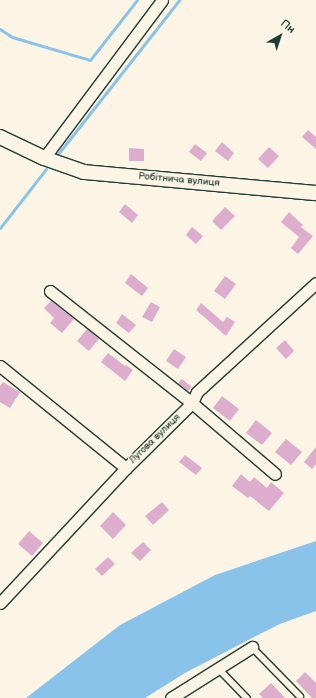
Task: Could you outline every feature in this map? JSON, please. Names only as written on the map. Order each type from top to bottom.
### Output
[{"type":"street","points":[[44,158],[162,0]]},
{"type":"street","name":"Робітнича вулиця","points":[[0,137],[44,158],[84,172],[316,192]]},
{"type":"street","name":"Лугова вулиця","points":[[0,603],[126,468],[192,403],[196,392],[316,283]]},
{"type":"street","points":[[50,291],[192,403],[275,474]]},
{"type":"street","points":[[0,366],[126,468]]},
{"type":"street","points":[[171,698],[252,647]]},
{"type":"lane","points":[[252,647],[300,696]]},
{"type":"lane","points":[[218,668],[247,698]]},
{"type":"water","points":[[316,541],[316,611],[280,624],[256,636],[185,673],[145,698],[26,698],[120,625],[215,575]]},
{"type":"building","points":[[308,130],[316,137],[316,149],[302,137]]},
{"type":"building","points":[[222,142],[234,153],[228,161],[215,151]]},
{"type":"building","points":[[195,144],[207,153],[201,161],[189,152]]},
{"type":"building","points":[[269,147],[279,156],[268,168],[258,159]]},
{"type":"building","points":[[129,148],[144,149],[144,161],[129,161]]},
{"type":"building","points":[[125,204],[138,215],[132,223],[119,212]]},
{"type":"building","points":[[225,207],[235,216],[221,230],[212,221]]},
{"type":"building","points":[[289,212],[303,225],[301,227],[313,236],[298,254],[291,248],[299,237],[281,222]]},
{"type":"building","points":[[192,227],[203,236],[196,244],[186,235]]},
{"type":"building","points":[[131,274],[148,288],[142,296],[125,283]]},
{"type":"building","points":[[225,276],[236,284],[225,299],[214,291]]},
{"type":"building","points":[[51,301],[74,319],[62,333],[50,323],[54,318],[44,308]]},
{"type":"building","points":[[151,302],[160,307],[152,322],[142,317]]},
{"type":"building","points":[[201,303],[223,322],[227,317],[235,322],[226,336],[196,310]]},
{"type":"building","points":[[122,314],[136,325],[129,333],[116,323]]},
{"type":"building","points":[[87,329],[99,339],[89,351],[77,341]]},
{"type":"building","points":[[285,340],[294,351],[286,359],[276,348]]},
{"type":"building","points":[[174,349],[186,357],[178,369],[166,361]]},
{"type":"building","points":[[108,353],[133,370],[125,381],[101,362]]},
{"type":"building","points":[[182,379],[192,387],[188,391],[178,383]]},
{"type":"building","points":[[3,382],[20,392],[10,408],[0,402],[0,386]]},
{"type":"building","points":[[222,396],[239,409],[230,421],[213,408]]},
{"type":"building","points":[[256,420],[272,433],[262,445],[246,433]]},
{"type":"building","points":[[286,439],[302,452],[291,465],[275,452]]},
{"type":"building","points":[[316,447],[316,464],[312,469],[304,462]]},
{"type":"building","points":[[185,455],[202,468],[196,475],[179,462]]},
{"type":"building","points":[[241,474],[250,482],[254,477],[267,488],[271,482],[284,493],[269,511],[250,496],[248,498],[232,486]]},
{"type":"building","points":[[162,502],[169,510],[153,525],[145,516]]},
{"type":"building","points":[[113,512],[126,525],[113,539],[100,526]]},
{"type":"building","points":[[29,531],[43,543],[32,556],[18,544]]},
{"type":"building","points":[[143,542],[151,550],[140,561],[131,553]]},
{"type":"building","points":[[108,557],[115,564],[102,576],[95,569]]},
{"type":"building","points":[[305,672],[316,683],[316,698],[312,698],[296,681]]},
{"type":"building","points":[[271,683],[285,698],[263,698],[259,694]]},
{"type":"waterway","points":[[0,29],[12,37],[90,60],[137,0]]},
{"type":"waterway","points":[[58,154],[179,0]]},
{"type":"waterway","points":[[0,228],[46,169]]}]
